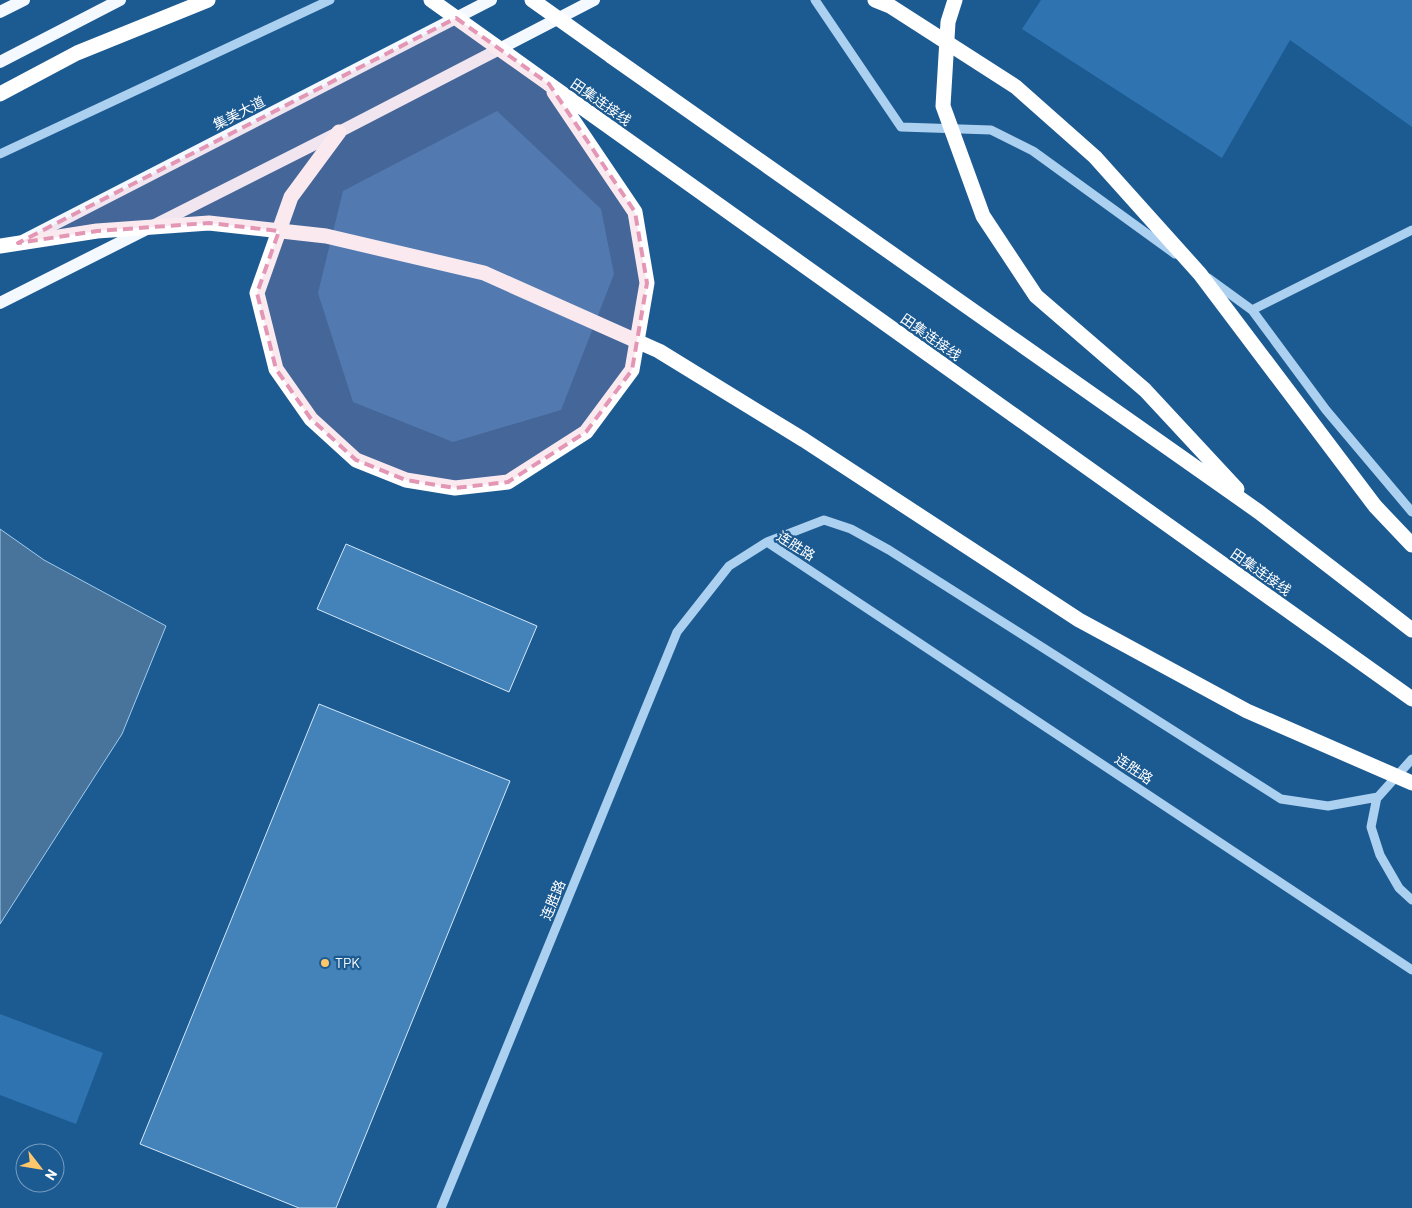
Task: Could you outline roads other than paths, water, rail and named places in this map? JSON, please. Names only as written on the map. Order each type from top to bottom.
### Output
[{"type":"highway","points":[[0,94],[78,53],[208,0]]},
{"type":"highway","name":"田集连接线","points":[[431,0],[1412,699]]},
{"type":"highway","points":[[532,0],[1259,512],[1412,630]]},
{"type":"highway","points":[[875,0],[890,6],[1016,87],[1095,157],[1200,274],[1375,506],[1412,545]]},
{"type":"highway","points":[[955,0],[948,22],[943,106],[983,216],[1036,296],[1145,390],[1259,512]]},
{"type":"highway","points":[[339,132],[291,198],[257,293],[276,369],[311,420],[356,460],[406,480],[455,488],[508,482],[586,432],[632,370],[648,283],[635,212],[549,84]]},
{"type":"highway","points":[[0,246],[96,231],[209,224],[326,236],[484,273],[659,351],[804,440],[1079,620],[1247,711],[1412,783]]},
{"type":"main road","points":[[0,12],[24,0]]},
{"type":"main road","points":[[0,62],[120,0]]},
{"type":"main road","name":"集美大道","points":[[0,253],[491,0]]},
{"type":"main road","points":[[0,303],[339,132],[594,0]]},
{"type":"street","points":[[292,18],[323,0]]},
{"type":"street","points":[[0,154],[330,0]]},
{"type":"street","points":[[815,0],[901,127],[991,130],[1033,151],[1252,310],[1326,410],[1412,512]]},
{"type":"street","points":[[1252,310],[1412,230]]},
{"type":"street","points":[[767,542],[824,520],[851,528],[898,555],[1281,799],[1328,806],[1377,797]]},
{"type":"street","name":"连胜路","points":[[441,1208],[678,632],[729,566],[767,542],[1412,970]]},
{"type":"street","points":[[1412,759],[1377,797],[1370,827],[1380,856],[1399,888],[1412,900]]},
{"type":"place","name":"TPK","points":[[325,963]]}]
